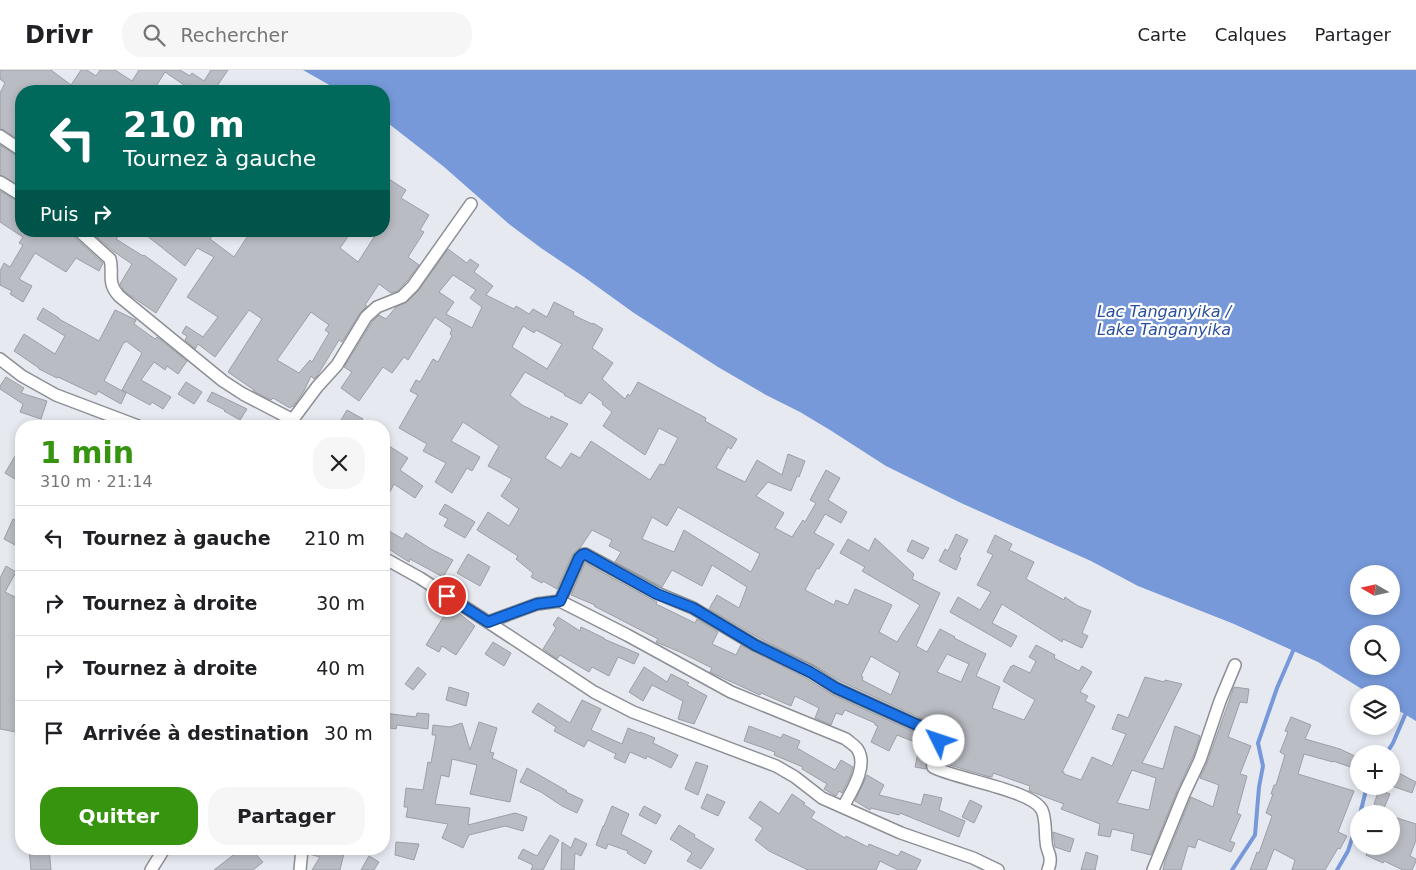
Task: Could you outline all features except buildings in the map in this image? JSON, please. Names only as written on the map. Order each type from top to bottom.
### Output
[{"type":"street","points":[[0,136],[15,146]]},
{"type":"street","points":[[0,182],[15,192]]},
{"type":"street","points":[[292,420],[337,365],[366,317],[377,307],[402,297],[413,286],[471,204]]},
{"type":"street","points":[[86,237],[110,259],[112,263],[111,279],[119,296],[223,381],[285,420]]},
{"type":"street","points":[[0,359],[22,376],[56,395],[122,420]]},
{"type":"street","points":[[560,601],[579,558],[585,554],[657,594],[693,608],[755,645],[810,672],[836,688],[915,724],[933,730],[939,735],[939,741],[932,762],[933,767],[1033,800],[1041,809],[1044,816],[1046,845],[1051,863],[1048,870]]},
{"type":"street","points":[[390,561],[420,578],[594,692],[633,712],[776,766],[795,777],[822,798],[901,833],[973,858],[998,870]]},
{"type":"street","points":[[488,622],[537,604],[560,601],[731,692],[846,739],[858,750],[862,766],[843,807]]},
{"type":"street","points":[[1153,870],[1200,760],[1220,701],[1235,665]]},
{"type":"street","points":[[151,870],[160,855]]},
{"type":"street","points":[[300,870],[301,855]]},
{"type":"water","name":"Lac Tanganyika / Lake Tanganyika","points":[[303,70],[1416,70],[1416,721],[1400,711],[1400,685],[1355,685],[1318,662],[1234,624],[1138,586],[1091,561],[961,503],[886,466],[800,412],[718,367],[634,313],[509,224],[443,166],[390,125],[390,85],[329,85]]},
{"type":"waterway","points":[[1232,870],[1255,835],[1259,787],[1263,766],[1258,743],[1277,688],[1293,651]]},
{"type":"waterway","points":[[1392,745],[1405,715]]},
{"type":"waterway","points":[[1362,805],[1365,795]]},
{"type":"waterway","points":[[1337,870],[1350,845]]},
{"type":"route","points":[[447,596],[488,622],[537,604],[560,601],[579,558],[585,554],[657,594],[693,608],[755,645],[810,672],[836,688],[915,724],[933,730],[939,735],[939,741]]}]
